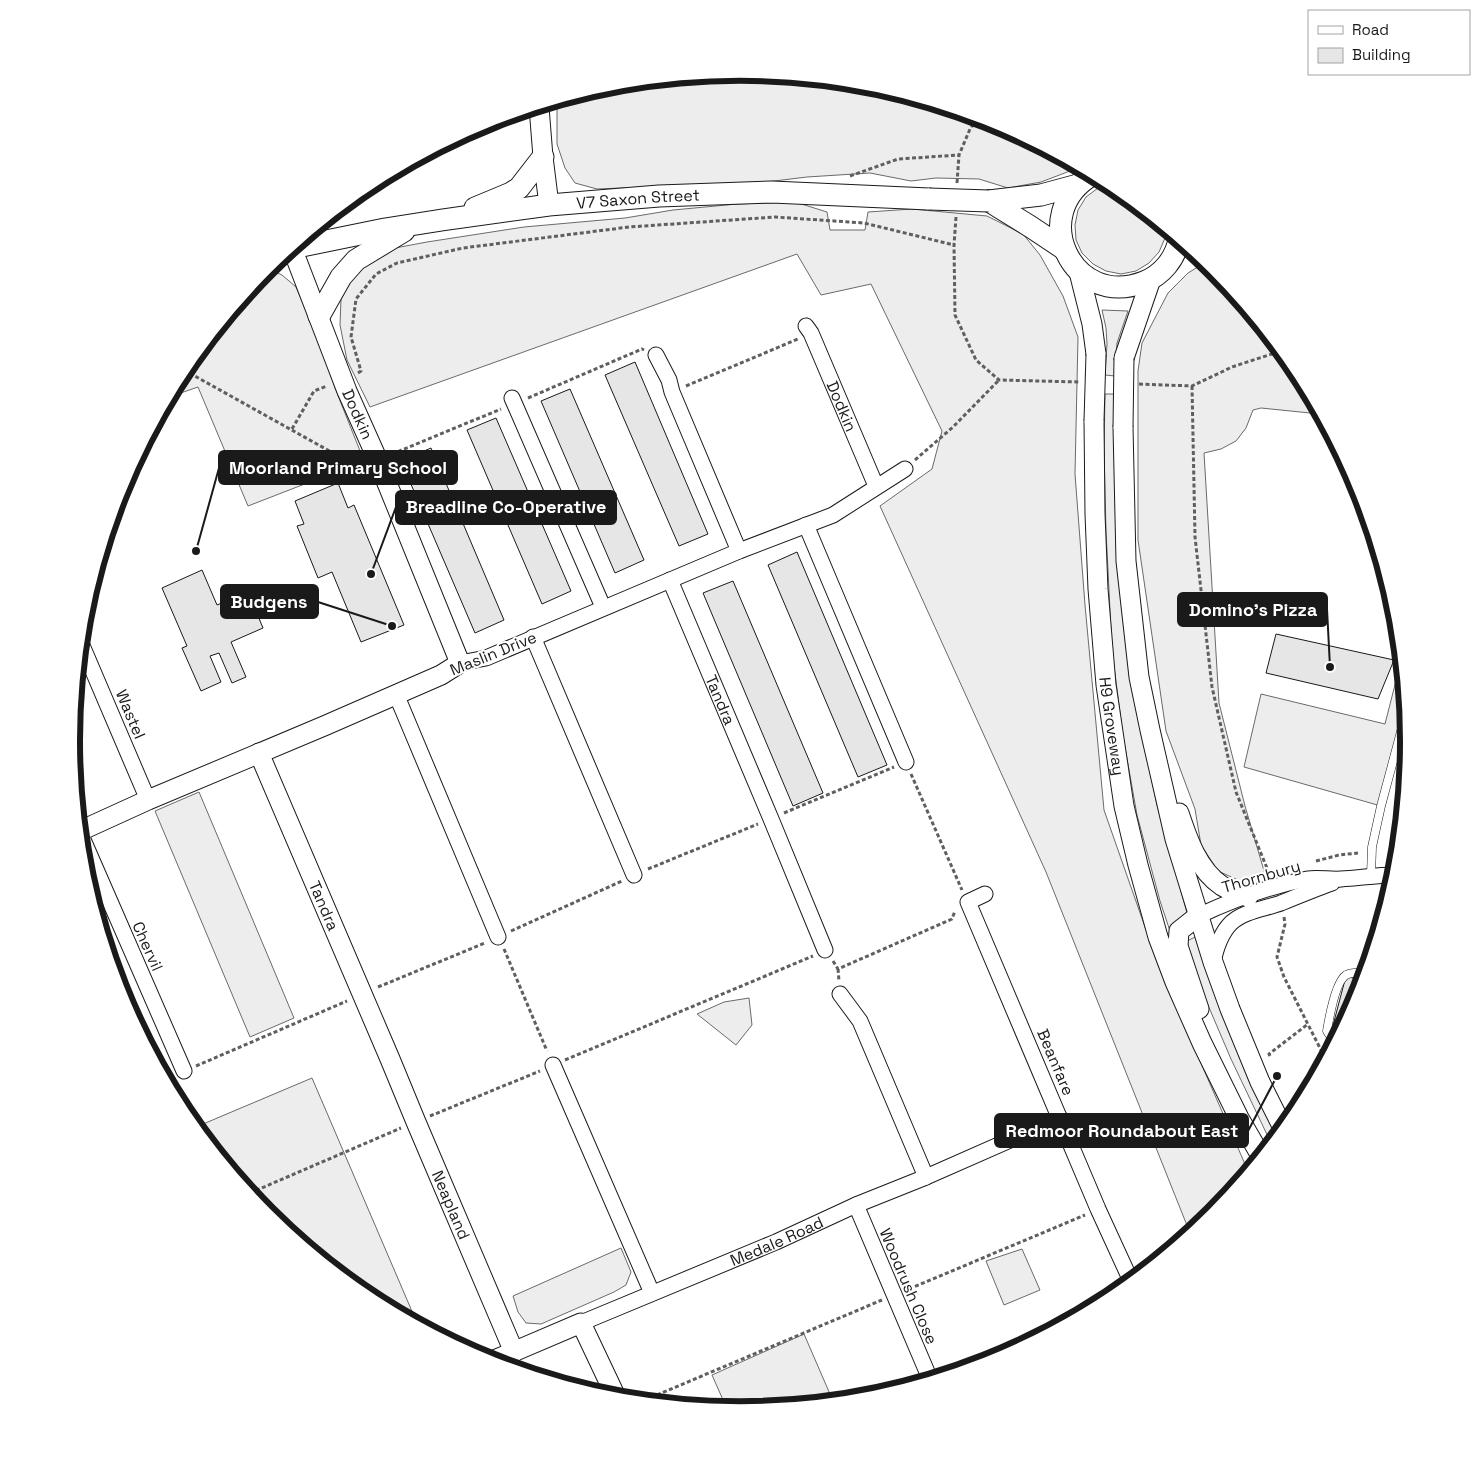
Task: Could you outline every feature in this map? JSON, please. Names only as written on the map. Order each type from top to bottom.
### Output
[{"type":"main road","points":[[442,220],[511,193],[519,188],[543,157]]},
{"type":"main road","points":[[1085,180],[1068,199],[1061,215],[1060,232],[1064,249],[1079,272],[1095,282],[1114,288],[1133,286],[1151,279],[1162,271],[1175,250]]},
{"type":"main road","name":"V7 Saxon Street","points":[[304,246],[417,224],[549,205],[685,194],[772,192],[989,201],[1041,195],[1085,180]]},
{"type":"main road","name":"V7 Saxon Street","points":[[989,201],[1031,226],[1064,249]]},
{"type":"main road","points":[[319,316],[341,277],[356,260],[417,224]]},
{"type":"street","points":[[539,112],[549,205]]},
{"type":"street","name":"Dodkin","points":[[295,254],[342,379],[376,456],[460,663]]},
{"type":"street","name":"H9 Groveway","points":[[1079,272],[1092,324],[1096,354],[1094,514],[1098,589],[1106,685],[1124,806],[1138,866],[1158,937],[1175,982],[1202,1043],[1239,1118],[1258,1150]]},
{"type":"street","name":"H9 Groveway","points":[[1151,279],[1124,358],[1123,427],[1126,561],[1139,677],[1175,839],[1212,962],[1260,1082],[1280,1121]]},
{"type":"street","name":"Dodkin","points":[[808,330],[876,486]]},
{"type":"street","points":[[656,355],[669,380],[672,392],[739,551]]},
{"type":"street","points":[[512,398],[603,607]]},
{"type":"street","name":"Maslin Drive","points":[[86,828],[441,675],[460,663],[486,658],[603,607],[833,515],[905,469]]},
{"type":"street","points":[[806,525],[906,762]]},
{"type":"street","name":"Tandra","points":[[670,580],[825,950]]},
{"type":"street","points":[[533,637],[634,875]]},
{"type":"street","name":"Wastel","points":[[86,655],[148,800]]},
{"type":"street","points":[[396,694],[498,937]]},
{"type":"street","points":[[1150,730],[1187,835],[1205,871],[1223,886],[1248,896]]},
{"type":"street","name":"Tandra","points":[[259,753],[390,1059]]},
{"type":"street","name":"Chervil","points":[[92,861],[184,1071]]},
{"type":"street","name":"Thornbury","points":[[1198,916],[1275,887],[1309,879],[1340,879],[1386,875]]},
{"type":"street","points":[[1212,962],[1224,931],[1235,920],[1250,912],[1280,903],[1340,879]]},
{"type":"street","points":[[962,904],[985,894]]},
{"type":"street","name":"Beanfare","points":[[962,904],[1060,1118],[1128,1275]]},
{"type":"street","points":[[1198,916],[1179,931],[1178,946],[1201,1014],[1202,1043]]},
{"type":"street","points":[[840,994],[860,1021],[926,1178]]},
{"type":"street","name":"Neapland","points":[[390,1059],[514,1352]]},
{"type":"street","points":[[553,1066],[652,1293]]},
{"type":"street","name":"Medale Road","points":[[503,1357],[926,1178],[1060,1118]]},
{"type":"street","name":"Woodrush Close","points":[[856,1206],[928,1374]]},
{"type":"street","points":[[581,1323],[611,1388]]},
{"type":"lane","points":[[1370,875],[1372,847],[1400,736]]},
{"type":"lane","points":[[1330,1036],[1327,1031],[1340,981],[1347,974],[1358,973]]},
{"type":"path","points":[[957,185],[959,155],[974,124]]},
{"type":"path","points":[[848,177],[898,159],[959,155]]},
{"type":"path","points":[[956,215],[954,244],[955,315],[976,360],[999,380],[1086,382]]},
{"type":"path","points":[[292,429],[314,391],[361,371],[351,337],[356,299],[376,274],[396,263],[463,248],[629,227],[775,217],[864,223],[954,244]]},
{"type":"path","points":[[672,392],[808,330]]},
{"type":"path","points":[[1134,384],[1192,386],[1232,367],[1275,354]]},
{"type":"path","points":[[191,374],[333,453],[376,456]]},
{"type":"path","points":[[905,469],[953,428],[999,380]]},
{"type":"path","points":[[1192,386],[1195,537],[1212,687],[1236,792],[1275,887]]},
{"type":"path","points":[[184,1071],[498,937],[634,875],[906,762],[962,904],[952,919],[838,969],[825,950],[553,1066],[498,937]]},
{"type":"path","points":[[1280,903],[1286,924],[1277,957],[1284,977],[1322,1052]]},
{"type":"path","points":[[1272,1061],[1269,1054],[1308,1024]]},
{"type":"path","points":[[657,1395],[1098,1209]]},
{"type":"shaded area","points":[[697,82],[783,82],[826,87],[911,103],[952,116],[993,131],[1071,170],[1041,182],[1008,188],[979,179],[936,178],[911,181],[870,173],[766,182],[597,189],[575,183],[565,168],[557,144],[557,109],[559,106],[569,103],[611,94]]},
{"type":"shaded area","points":[[1098,188],[1107,192],[1142,217],[1165,237],[1159,252],[1149,263],[1136,271],[1121,274],[1106,271],[1093,264],[1082,253],[1076,240],[1075,225],[1078,210],[1086,197]]},
{"type":"shaded area","points":[[795,202],[827,212],[830,230],[865,230],[868,212],[912,209],[987,216],[1023,234],[1040,255],[1063,296],[1078,337],[1075,474],[1104,810],[1159,967],[1245,1165],[1207,1208],[1187,1226],[1046,872],[880,506],[932,469],[942,431],[871,284],[821,295],[797,254],[370,407],[347,360],[340,325],[341,299],[347,282],[363,263],[395,248],[524,227],[625,218],[673,210],[737,204]]},
{"type":"shaded area","points":[[1199,266],[1236,306],[1264,339],[1289,374],[1313,413],[1261,408],[1253,410],[1246,428],[1236,441],[1221,449],[1204,453],[1219,703],[1245,806],[1267,881],[1249,885],[1218,871],[1201,845],[1195,809],[1166,731],[1138,540],[1138,371],[1142,343],[1168,293],[1188,273]]},
{"type":"shaded area","points":[[275,272],[296,287],[317,336],[364,461],[248,506],[198,387],[179,394],[216,339]]},
{"type":"shaded area","points":[[1102,310],[1128,311],[1117,343],[1115,376],[1105,375],[1107,344]]},
{"type":"shaded area","points":[[1105,394],[1114,394],[1136,704],[1157,805],[1187,913],[1172,937],[1160,901],[1137,815],[1123,736],[1112,650],[1106,531]]},
{"type":"shaded area","points":[[1397,678],[1399,698],[1399,765],[1393,764],[1381,806],[1244,767],[1261,694],[1385,724]]},
{"type":"shaded area","points":[[199,792],[294,1018],[250,1037],[155,811]]},
{"type":"shaded area","points":[[1195,937],[1210,978],[1274,1129],[1268,1137],[1231,1059],[1187,956],[1187,941]]},
{"type":"shaded area","points":[[749,998],[752,1025],[736,1045],[697,1014],[724,1002]]},
{"type":"shaded area","points":[[312,1078],[414,1315],[373,1290],[338,1265],[305,1237],[273,1208],[216,1143],[203,1124]]},
{"type":"shaded area","points":[[621,1248],[631,1272],[626,1285],[541,1324],[526,1323],[518,1312],[513,1296]]},
{"type":"shaded area","points":[[1022,1249],[1040,1290],[1004,1305],[986,1261]]},
{"type":"shaded area","points":[[804,1334],[830,1394],[783,1400],[723,1401],[712,1375]]},
{"type":"building","points":[[635,362],[708,534],[679,546],[605,375]]},
{"type":"building","points":[[570,389],[644,560],[615,573],[541,401]]},
{"type":"building","points":[[496,418],[571,591],[542,604],[467,430]]},
{"type":"building","points":[[431,448],[504,620],[475,633],[401,461]]},
{"type":"building","points":[[338,483],[348,508],[354,505],[404,625],[361,642],[332,572],[318,578],[297,526],[304,524],[295,501]]},
{"type":"building","points":[[797,552],[887,765],[858,777],[768,565]]},
{"type":"building","points":[[202,570],[217,605],[248,592],[263,628],[231,642],[246,677],[232,683],[219,653],[210,656],[221,682],[201,691],[182,648],[187,646],[162,588]]},
{"type":"building","points":[[733,581],[823,793],[793,806],[703,593]]},
{"type":"building","points":[[1276,634],[1394,660],[1378,699],[1266,673]]},
{"type":"building","points":[[1346,976],[1356,979],[1350,994],[1331,1033]]},
{"type":"place","name":"Moorland Primary School","points":[[196,551]]},
{"type":"place","name":"Breadline Co-Operative","points":[[371,574]]},
{"type":"place","name":"Budgens","points":[[392,626]]},
{"type":"place","name":"Domino's Pizza","points":[[1330,667]]},
{"type":"place","name":"Redmoor Roundabout East","points":[[1277,1076]]}]
